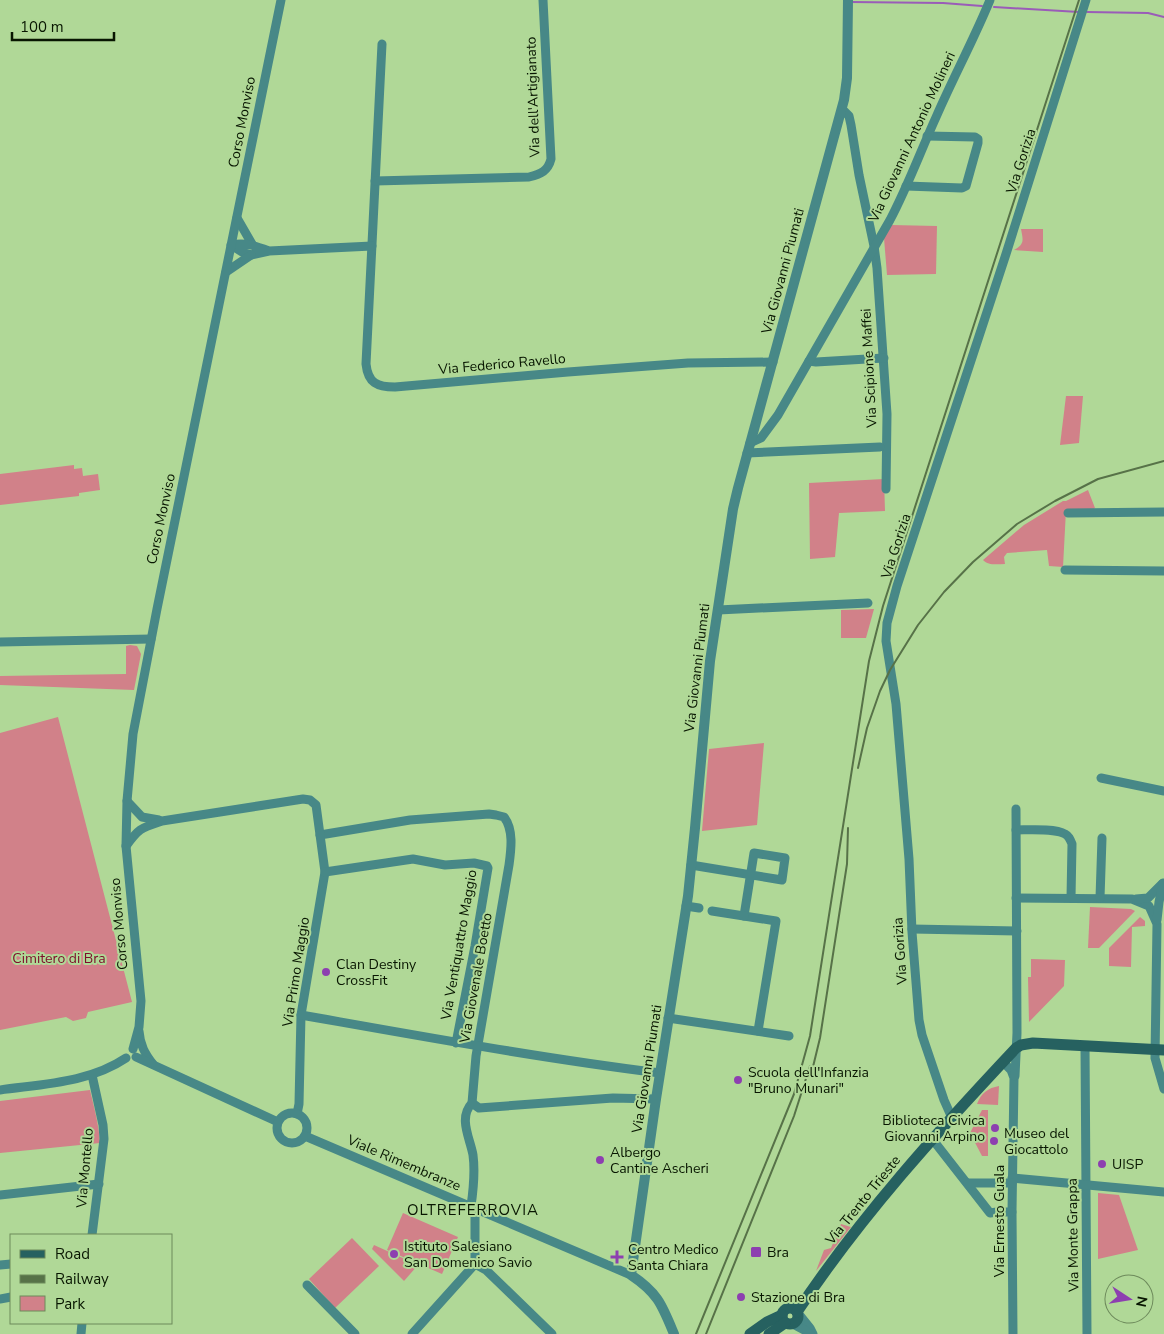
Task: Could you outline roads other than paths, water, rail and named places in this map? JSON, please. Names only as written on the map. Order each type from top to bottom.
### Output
[{"type":"main road","points":[[1016,1048],[1033,1043],[1160,1050]]},
{"type":"main road","name":"Via Trento Trieste","points":[[791,1316],[870,1213],[952,1118],[1016,1048]]},
{"type":"main road","points":[[750,1334],[767,1322],[791,1316]]},
{"type":"main road","points":[[770,1334],[791,1316]]},
{"type":"street","name":"Corso Monviso","points":[[134,1053],[139,1027],[140,1002],[126,846],[126,822],[134,727],[281,0]]},
{"type":"street","name":"Via dell'Artigianato","points":[[376,182],[529,176],[546,170],[551,159],[543,0]]},
{"type":"street","name":"Via Giovanni Antonio Molineri","points":[[749,448],[761,438],[776,418],[894,211],[946,93],[971,44],[990,0]]},
{"type":"street","name":"Via Giovanni Piumati","points":[[631,1275],[692,865],[710,661],[733,509],[842,109],[847,78],[848,3]]},
{"type":"street","name":"Via Gorizia","points":[[952,1118],[922,1035],[918,1009],[909,859],[897,714],[886,641],[887,623],[1084,8]]},
{"type":"street","points":[[231,245],[242,252],[251,254],[269,251],[372,246],[382,44]]},
{"type":"street","name":"Via Scipione Maffei","points":[[842,109],[849,116],[851,125],[877,268],[887,414],[886,489]]},
{"type":"street","points":[[906,186],[962,188],[966,186],[979,142],[978,139],[975,137],[927,136]]},
{"type":"street","points":[[236,218],[252,244]]},
{"type":"street","points":[[231,245],[252,244],[269,251]]},
{"type":"street","name":"Via Federico Ravello","points":[[372,246],[366,364],[367,374],[372,381],[379,385],[395,387],[688,363],[772,362]]},
{"type":"street","points":[[226,272],[251,254]]},
{"type":"street","points":[[809,361],[884,358]]},
{"type":"street","points":[[756,424],[765,425],[776,418]]},
{"type":"street","points":[[749,448],[880,447]]},
{"type":"street","points":[[1068,513],[1164,512]]},
{"type":"street","points":[[1065,570],[1164,570]]},
{"type":"street","points":[[718,610],[868,603]]},
{"type":"street","points":[[0,642],[152,639]]},
{"type":"street","points":[[1101,778],[1164,791]]},
{"type":"street","name":"Via Primo Maggio","points":[[143,827],[162,821],[303,799],[310,800],[316,805],[325,872],[301,1014],[299,1104],[297,1114]]},
{"type":"street","points":[[127,801],[142,817]]},
{"type":"street","name":"Via Ernesto Guala","points":[[1013,1334],[1012,1180],[1016,1048],[1016,809]]},
{"type":"street","name":"Via Giovenale Boetto","points":[[320,835],[410,820],[496,815],[504,817],[510,827],[511,849],[509,865],[476,1056],[472,1103],[465,1115],[466,1132],[473,1156],[475,1264]]},
{"type":"street","name":"Via Primo Maggio","points":[[126,822],[142,817],[162,821]]},
{"type":"street","points":[[126,822],[143,827]]},
{"type":"street","points":[[126,846],[143,827]]},
{"type":"street","points":[[1016,830],[1055,831],[1066,834],[1070,838],[1072,844],[1071,898]]},
{"type":"street","points":[[1100,898],[1102,838]]},
{"type":"street","name":"Via Ventiquattro Maggio","points":[[325,872],[413,859],[445,865],[474,863],[487,866],[475,946],[456,1043]]},
{"type":"street","points":[[692,865],[750,875],[744,916]]},
{"type":"street","points":[[1016,898],[1148,898],[1164,883]]},
{"type":"street","points":[[1164,883],[1159,902],[1157,924],[1160,1050],[1155,1058],[1164,1089]]},
{"type":"street","points":[[1132,898],[1149,906],[1157,924]]},
{"type":"street","points":[[686,906],[699,908]]},
{"type":"street","points":[[712,911],[776,921],[758,1031]]},
{"type":"street","points":[[912,929],[1017,931]]},
{"type":"street","name":"Via Ventiquattro Maggio","points":[[301,1014],[456,1043],[608,1067],[660,1073]]},
{"type":"street","points":[[668,1018],[789,1036]]},
{"type":"street","points":[[139,1027],[142,1048],[155,1066]]},
{"type":"street","name":"Via Monte Grappa","points":[[1085,1046],[1088,1334]]},
{"type":"street","points":[[0,1090],[65,1081],[92,1075],[126,1058],[131,1060],[134,1053],[155,1066],[278,1122]]},
{"type":"street","points":[[1003,1062],[1011,1070],[1014,1078]]},
{"type":"street","name":"Via Montello","points":[[92,1075],[103,1125],[104,1139],[92,1234]]},
{"type":"street","points":[[472,1103],[479,1108],[596,1099],[656,1099]]},
{"type":"street","points":[[288,1113],[297,1114],[307,1124],[305,1136],[295,1143],[286,1142],[277,1131],[278,1122],[288,1113]]},
{"type":"street","name":"Viale Rimembranze","points":[[305,1136],[473,1204],[631,1275]]},
{"type":"street","points":[[933,1140],[990,1213],[1012,1212]]},
{"type":"street","points":[[968,1183],[1012,1180],[1086,1184],[1164,1192]]},
{"type":"street","points":[[0,1195],[99,1184]]},
{"type":"street","points":[[412,1334],[475,1264],[486,1270],[552,1334]]},
{"type":"street","points":[[631,1275],[651,1290],[658,1299],[674,1334]]},
{"type":"street","points":[[307,1285],[355,1334]]},
{"type":"street","points":[[791,1316],[810,1328],[812,1334]]},
{"type":"waterway","points":[[851,2],[943,3],[982,6]]},
{"type":"waterway","points":[[994,7],[1079,12]]},
{"type":"waterway","points":[[1087,12],[1148,13],[1164,17]]},
{"type":"railway","points":[[696,1334],[794,1094],[810,1036],[869,661],[883,606],[1079,0]]},
{"type":"railway","points":[[858,768],[867,728],[880,691],[890,670],[918,625],[944,592],[973,562],[1017,524],[1055,501],[1098,479],[1164,461]]},
{"type":"railway","points":[[811,1075],[820,1038],[847,864],[848,828]]},
{"type":"railway","points":[[706,1334],[794,1116],[810,1066]]},
{"type":"place","name":"Clan Destiny CrossFit","points":[[326,972]]},
{"type":"place","name":"Scuola dell'Infanzia \"Bruno Munari\"","points":[[738,1080]]},
{"type":"place","name":"Biblioteca Civica Giovanni Arpino","points":[[995,1128]]},
{"type":"place","name":"Museo del Giocattolo","points":[[994,1141]]},
{"type":"place","name":"Albergo Cantine Ascheri","points":[[600,1160]]},
{"type":"place","name":"UISP","points":[[1102,1164]]},
{"type":"place","name":"Bra","points":[[756,1252]]},
{"type":"place","name":"Istituto Salesiano San Domenico Savio","points":[[394,1254]]},
{"type":"place","name":"Centro Medico Santa Chiara","points":[[617,1257]]},
{"type":"place","name":"Stazione di Bra","points":[[741,1297]]},
{"type":"district","name":"OLTREFERROVIA","points":[[473,1210]]},
{"type":"park label","name":"Cimitero di Bra","points":[[59,958]]}]
